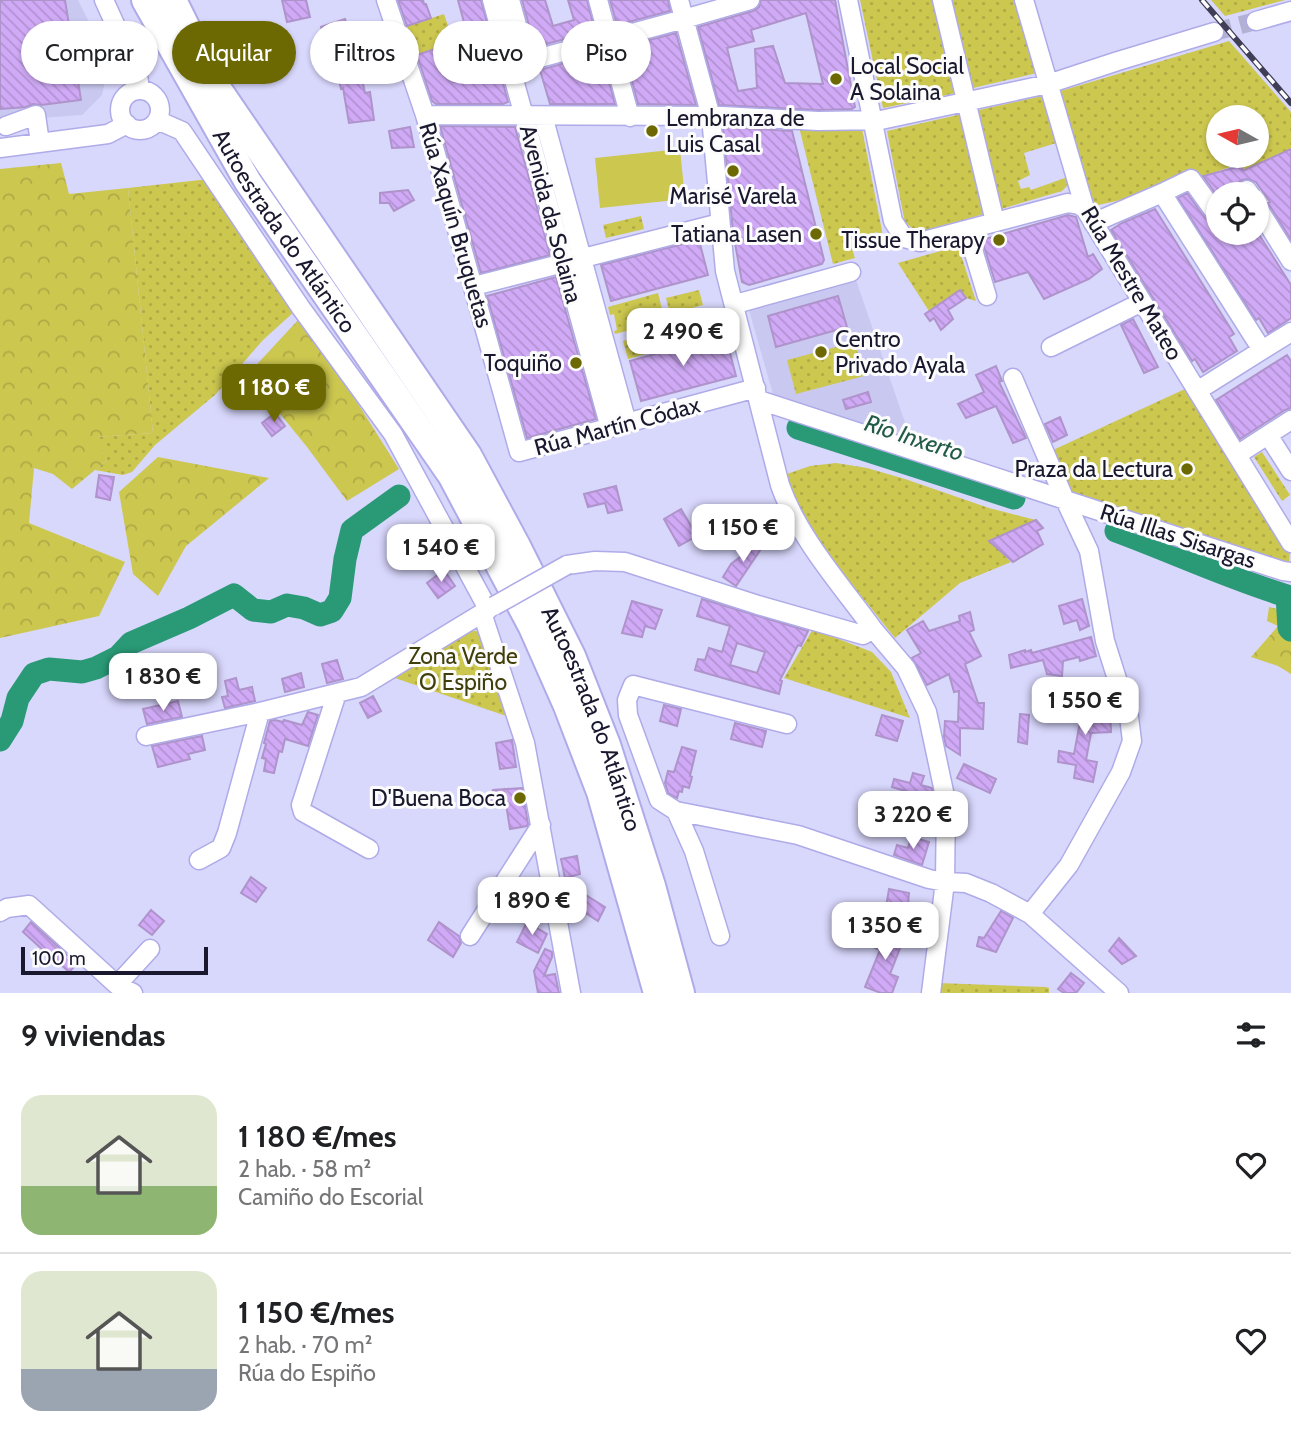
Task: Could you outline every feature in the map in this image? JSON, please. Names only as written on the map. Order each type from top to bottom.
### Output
[{"type":"highway","name":"Autoestrada do Atlántico","points":[[145,0],[248,181],[451,475],[532,627],[567,706],[600,792],[657,993]]},
{"type":"highway","name":"Autoestrada do Atlántico","points":[[173,0],[214,83],[468,455],[572,656],[611,757],[652,886],[681,993]]},
{"type":"highway","points":[[532,627],[538,663],[586,793],[640,993]]},
{"type":"highway","points":[[572,656],[604,711],[653,830],[698,993]]},
{"type":"street","points":[[104,0],[138,75],[140,90]]},
{"type":"street","name":"Rúa Xaquín Bruquetas","points":[[386,0],[425,115],[519,452]]},
{"type":"street","name":"Avenida da Solaina","points":[[492,0],[501,21]]},
{"type":"street","name":"Avenida da Solaina","points":[[510,0],[513,21]]},
{"type":"street","points":[[598,0],[604,21]]},
{"type":"street","points":[[679,0],[710,117],[725,271],[780,485],[789,509],[802,531],[873,629],[906,668],[927,712],[946,801],[944,882],[931,993]]},
{"type":"street","points":[[848,0],[893,221],[904,238],[920,242],[995,222],[1162,193],[1191,178],[1206,200]]},
{"type":"street","points":[[942,0],[995,222]]},
{"type":"street","name":"Rúa Mestre Mateo","points":[[1024,0],[1081,206],[1237,455],[1283,513],[1291,543]]},
{"type":"street","points":[[651,28],[742,1]]},
{"type":"street","points":[[1256,20],[1291,11]]},
{"type":"street","points":[[425,115],[722,116],[873,121],[1048,84],[1214,32]]},
{"type":"street","name":"Avenida da Solaina","points":[[521,84],[524,116],[573,261],[619,425]]},
{"type":"street","points":[[621,84],[630,117]]},
{"type":"street","points":[[147,91],[158,101],[160,110],[157,121],[144,130],[137,130],[121,116],[122,101],[132,92],[147,91]]},
{"type":"street","points":[[40,143],[36,115],[3,126],[4,148],[108,134],[127,124]]},
{"type":"street","name":"Avenida da Solaina","points":[[543,116],[573,261]]},
{"type":"street","points":[[157,121],[182,131],[301,308],[393,434],[488,609],[525,743],[571,993]]},
{"type":"street","points":[[1162,193],[1262,350]]},
{"type":"street","points":[[474,286],[720,223]]},
{"type":"street","points":[[1269,228],[1291,261]]},
{"type":"street","points":[[967,230],[987,296]]},
{"type":"street","points":[[733,302],[743,302],[851,272]]},
{"type":"street","points":[[1051,347],[1142,302]]},
{"type":"street","points":[[1198,391],[1291,332]]},
{"type":"street","points":[[1013,378],[1089,551],[1105,641],[1129,717],[1132,741],[1121,772],[1069,865],[1030,914]]},
{"type":"street","points":[[757,394],[1065,500]]},
{"type":"street","name":"Rúa Martín Códax","points":[[519,452],[619,425],[757,394]]},
{"type":"street","points":[[1237,455],[1291,420]]},
{"type":"street","points":[[1268,435],[1291,471]]},
{"type":"street","name":"Rúa Illas Sisargas","points":[[1065,500],[1291,572]]},
{"type":"street","points":[[146,736],[361,687],[566,565],[595,561],[625,562],[758,605],[863,635],[873,629]]},
{"type":"street","points":[[787,724],[633,685],[627,700],[628,715],[659,800],[676,811],[798,835],[929,879],[966,883],[991,893],[1030,914],[1119,993]]},
{"type":"street","points":[[337,693],[301,806],[303,812],[369,849]]},
{"type":"street","points":[[199,860],[221,848],[224,841],[260,712]]},
{"type":"street","points":[[676,811],[694,851],[720,936]]},
{"type":"street","points":[[470,936],[541,825]]},
{"type":"street","points":[[0,912],[7,908],[29,905],[125,989],[150,949]]},
{"type":"shaded area","points":[[0,0],[78,0],[88,21],[21,21],[21,84],[104,84],[102,95],[82,115],[0,121]]},
{"type":"shaded area","name":"Centro Privado Ayala","points":[[856,280],[911,440],[773,394],[749,310]]},
{"type":"green space","points":[[860,0],[936,0],[956,93],[883,108]]},
{"type":"green space","points":[[949,0],[1015,0],[1037,73],[973,88],[968,84]]},
{"type":"green space","points":[[1211,0],[1285,0],[1225,16]]},
{"type":"green space","points":[[444,14],[446,21],[433,21],[433,50],[419,54],[419,22]]},
{"type":"green space","points":[[1229,41],[1291,112],[1291,149],[1269,159],[1269,105],[1206,105],[1206,168],[1227,168],[1153,193],[1098,205],[1088,197],[1057,92]]},
{"type":"green space","points":[[1042,96],[1056,143],[1024,153],[1030,175],[1018,181],[1021,189],[1029,187],[1031,190],[1065,178],[1068,183],[1062,191],[1001,209],[994,206],[975,116],[979,110]]},
{"type":"green space","points":[[962,114],[984,214],[923,231],[915,230],[905,223],[887,131]]},
{"type":"green space","points":[[799,127],[862,129],[882,231],[881,237],[877,232],[849,240],[855,258],[833,264]]},
{"type":"green space","points":[[680,149],[685,199],[600,208],[595,158]]},
{"type":"green space","points":[[61,163],[69,194],[128,188],[153,433],[96,437],[107,460],[72,489],[53,474],[34,468],[29,523],[125,562],[99,616],[0,638],[0,169]]},
{"type":"green space","points":[[209,179],[295,311],[263,340],[216,394],[155,445],[132,472],[123,475],[95,470],[107,460],[95,437],[153,433],[128,188]]},
{"type":"green space","points":[[641,216],[644,229],[606,238],[603,225]]},
{"type":"green space","points":[[958,246],[976,301],[966,298],[960,290],[929,311],[898,263]]},
{"type":"green space","points":[[699,290],[703,305],[670,314],[666,298]]},
{"type":"green space","points":[[658,293],[665,321],[615,334],[614,331],[617,330],[614,314],[610,315],[608,307]]},
{"type":"green space","points":[[719,315],[724,332],[628,359],[623,341]]},
{"type":"green space","points":[[299,319],[343,380],[399,469],[347,501],[248,374]]},
{"type":"green space","points":[[855,342],[864,376],[796,394],[787,360]]},
{"type":"green space","points":[[1187,388],[1290,551],[1289,563],[1068,491],[1051,451]]},
{"type":"green space","points":[[1262,452],[1290,495],[1282,501],[1254,457]]},
{"type":"green space","points":[[158,457],[269,478],[186,546],[158,596],[133,574],[119,492]]},
{"type":"green space","points":[[836,463],[867,468],[989,508],[1036,520],[989,541],[1011,562],[960,583],[895,638],[808,530],[784,475],[810,466]]},
{"type":"green space","points":[[1269,607],[1291,612],[1291,674],[1278,666],[1251,657],[1278,626],[1267,621]]},
{"type":"green space","points":[[813,629],[872,652],[891,672],[910,718],[784,678]]},
{"type":"green space","name":"Zona Verde O Espiño","points":[[469,630],[482,634],[512,718],[389,676]]},
{"type":"green space","points":[[938,983],[1046,987],[1049,988],[1049,993],[937,993]]},
{"type":"building","points":[[0,0],[65,0],[68,21],[21,21],[21,84],[78,84],[81,100],[0,109]]},
{"type":"building","points":[[282,0],[306,0],[310,17],[287,21]]},
{"type":"building","points":[[398,0],[423,0],[431,18],[419,22],[405,21]]},
{"type":"building","points":[[458,0],[481,0],[487,21],[464,21]]},
{"type":"building","points":[[522,0],[545,0],[553,26],[561,24],[561,40],[547,44],[547,21],[528,21]]},
{"type":"building","points":[[568,0],[587,0],[592,21],[570,21],[574,20]]},
{"type":"building","points":[[610,0],[668,0],[670,11],[632,21],[616,21]]},
{"type":"building","points":[[761,0],[835,0],[855,107],[818,110],[719,105],[698,27],[759,7]],"holes":[[[806,13],[823,84],[785,83],[773,46],[755,49],[757,88],[738,91],[727,48],[754,41],[751,30]]]},
{"type":"building","points":[[676,33],[696,105],[638,104],[633,84],[651,84],[651,40]]},
{"type":"building","points":[[433,50],[433,84],[503,84],[508,102],[436,104],[432,101],[419,54]]},
{"type":"building","points":[[561,64],[561,84],[610,84],[615,104],[550,104],[544,84],[547,84],[547,68]]},
{"type":"building","points":[[340,84],[363,84],[365,93],[370,92],[374,120],[349,123],[343,88],[341,89]]},
{"type":"building","points":[[440,126],[515,127],[550,255],[481,273]]},
{"type":"building","points":[[410,127],[414,147],[392,148],[389,131]]},
{"type":"building","points":[[723,127],[792,131],[824,260],[822,264],[749,285],[742,282],[733,232]]},
{"type":"building","points":[[1291,149],[1291,240],[1269,205],[1269,182],[1247,179],[1239,182],[1207,182],[1203,176],[1233,168],[1242,168],[1243,171],[1250,168],[1269,168],[1269,159]]},
{"type":"building","points":[[408,190],[414,200],[394,211],[389,203],[380,203],[380,193]]},
{"type":"building","points":[[1187,193],[1206,219],[1206,242],[1178,198]]},
{"type":"building","points":[[1155,209],[1234,334],[1229,337],[1237,351],[1203,372],[1195,359],[1192,361],[1111,230]]},
{"type":"building","points":[[1068,215],[1076,217],[1088,257],[1093,254],[1102,269],[1089,279],[1044,299],[1028,272],[995,282],[982,240]]},
{"type":"building","points":[[699,240],[708,275],[611,301],[601,265]]},
{"type":"building","points":[[1208,245],[1266,245],[1291,285],[1291,318],[1268,333],[1259,318],[1256,320]]},
{"type":"building","points":[[556,277],[596,419],[527,438],[487,296]]},
{"type":"building","points":[[960,290],[966,298],[948,310],[953,319],[941,330],[934,318],[930,321],[925,314]]},
{"type":"building","points":[[838,296],[847,327],[776,347],[768,316]]},
{"type":"building","points":[[1133,319],[1158,367],[1144,373],[1121,325]]},
{"type":"building","points":[[725,334],[736,376],[641,401],[630,361]]},
{"type":"building","points":[[1287,355],[1291,361],[1291,408],[1240,439],[1216,400]]},
{"type":"building","points":[[996,366],[1002,381],[999,382],[1026,438],[1013,443],[996,406],[966,418],[958,404],[984,392],[976,375]]},
{"type":"building","points":[[868,392],[871,402],[846,409],[843,400]]},
{"type":"building","points":[[275,413],[285,426],[272,436],[262,423]]},
{"type":"building","points":[[1060,417],[1067,435],[1053,442],[1045,424]]},
{"type":"building","points":[[99,475],[114,477],[110,500],[96,497]]},
{"type":"building","points":[[616,486],[622,510],[608,513],[605,503],[588,507],[584,494]]},
{"type":"building","points":[[681,509],[697,536],[679,546],[664,519]]},
{"type":"building","points":[[1036,520],[1043,528],[1037,531],[1043,544],[1013,562],[989,541]]},
{"type":"building","points":[[765,538],[767,540],[736,586],[723,577],[731,564]]},
{"type":"building","points":[[444,570],[455,586],[438,598],[427,583]]},
{"type":"building","points":[[702,599],[808,631],[780,680],[779,694],[695,670],[698,659],[705,660],[709,648],[722,652],[730,626],[697,616]],"holes":[[[737,643],[765,652],[757,673],[730,665]]]},
{"type":"building","points":[[1082,599],[1089,626],[1080,630],[1077,620],[1064,624],[1059,606]]},
{"type":"building","points":[[632,601],[662,610],[655,629],[645,626],[642,637],[622,633]]},
{"type":"building","points":[[970,612],[974,630],[969,632],[981,656],[965,664],[978,703],[984,703],[983,729],[960,728],[960,755],[946,746],[944,737],[945,721],[958,722],[959,691],[954,692],[949,674],[927,685],[912,658],[921,653],[907,630],[923,621],[929,631],[960,621],[959,616]]},
{"type":"building","points":[[1091,637],[1096,656],[1080,661],[1079,657],[1063,661],[1062,676],[1047,674],[1043,660],[1011,668],[1009,655],[1025,650],[1031,650],[1032,653]]},
{"type":"building","points":[[337,660],[343,679],[327,683],[322,664]]},
{"type":"building","points":[[301,673],[304,687],[285,692],[282,679]]},
{"type":"building","points":[[236,678],[239,690],[252,687],[255,701],[225,708],[222,697],[228,696],[225,681]]},
{"type":"building","points":[[373,696],[381,711],[368,718],[360,703]]},
{"type":"building","points":[[178,701],[182,717],[147,724],[143,709]]},
{"type":"building","points":[[1066,703],[1076,703],[1076,707],[1110,706],[1111,732],[1091,733],[1086,760],[1097,762],[1093,782],[1074,778],[1076,765],[1058,762],[1059,751],[1074,754],[1080,722],[1066,722]]},
{"type":"building","points":[[664,705],[681,709],[677,726],[660,721]]},
{"type":"building","points":[[308,712],[318,715],[308,746],[285,739],[274,773],[264,771],[266,759],[262,758],[270,721],[284,720],[302,725]]},
{"type":"building","points":[[1020,714],[1029,715],[1027,744],[1018,742]]},
{"type":"building","points":[[882,715],[903,721],[897,741],[876,735]]},
{"type":"building","points":[[735,723],[766,731],[762,747],[731,739]]},
{"type":"building","points":[[202,736],[205,750],[188,754],[190,759],[158,767],[152,746]]},
{"type":"building","points":[[512,740],[516,767],[500,769],[496,743]]},
{"type":"building","points":[[682,747],[696,751],[689,788],[683,786],[677,798],[668,793],[665,783],[668,771],[674,772]]},
{"type":"building","points":[[964,764],[996,779],[990,793],[957,778]]},
{"type":"building","points":[[913,773],[924,776],[921,785],[932,788],[934,804],[917,800],[919,795],[892,787],[894,779],[910,783]]},
{"type":"building","points":[[522,788],[528,824],[510,829],[504,791],[497,806],[486,804],[493,790]]},
{"type":"building","points":[[911,837],[929,842],[922,865],[894,855],[897,845],[908,848]]},
{"type":"building","points":[[577,856],[580,874],[565,878],[561,859]]},
{"type":"building","points":[[251,877],[266,888],[256,902],[241,893]]},
{"type":"building","points":[[889,889],[909,893],[907,916],[885,913]]},
{"type":"building","points":[[581,892],[605,907],[598,921],[573,905]]},
{"type":"building","points":[[151,910],[164,921],[152,935],[139,925]]},
{"type":"building","points":[[1001,911],[1013,918],[996,952],[977,946],[979,937],[984,938]]},
{"type":"building","points":[[528,920],[547,934],[538,953],[517,942]]},
{"type":"building","points":[[31,922],[77,964],[69,972],[23,932]]},
{"type":"building","points":[[439,922],[459,936],[461,943],[453,957],[428,940]]},
{"type":"building","points":[[878,928],[904,938],[890,974],[898,977],[892,993],[881,993],[865,987],[880,950],[871,946]]},
{"type":"building","points":[[1119,938],[1136,956],[1122,964],[1109,951]]},
{"type":"building","points":[[545,949],[552,952],[552,957],[544,976],[555,974],[559,993],[538,993],[534,971]]},
{"type":"building","points":[[1071,973],[1084,983],[1076,993],[1064,993],[1058,989]]},
{"type":"waterway","name":"Río Inxerto","points":[[798,428],[1014,498]]},
{"type":"waterway","name":"Río Inxerto","points":[[0,740],[12,721],[18,698],[34,674],[49,669],[82,672],[96,668],[118,657],[131,643],[234,595],[253,610],[271,612],[287,605],[320,615],[332,611],[340,598],[352,530],[399,496]]},
{"type":"waterway","name":"Río Inxerto","points":[[1116,531],[1287,596],[1291,630]]},
{"type":"tunnel","points":[[1214,32],[1256,21]]},
{"type":"railway","points":[[1202,0],[1291,103]]},
{"type":"place","name":"Local Social A Solaina","points":[[836,79]]},
{"type":"place","name":"Lembranza de Luis Casal","points":[[652,131]]},
{"type":"place","name":"Marisé Varela","points":[[733,171]]},
{"type":"place","name":"Tatiana Lasen","points":[[816,234]]},
{"type":"place","name":"Tissue Therapy","points":[[999,240]]},
{"type":"place","name":"Centro Privado Ayala","points":[[821,352]]},
{"type":"place","name":"Toquiño","points":[[576,363]]},
{"type":"place","name":"Praza da Lectura","points":[[1187,469]]},
{"type":"place","name":"D'Buena Boca","points":[[520,798]]}]
